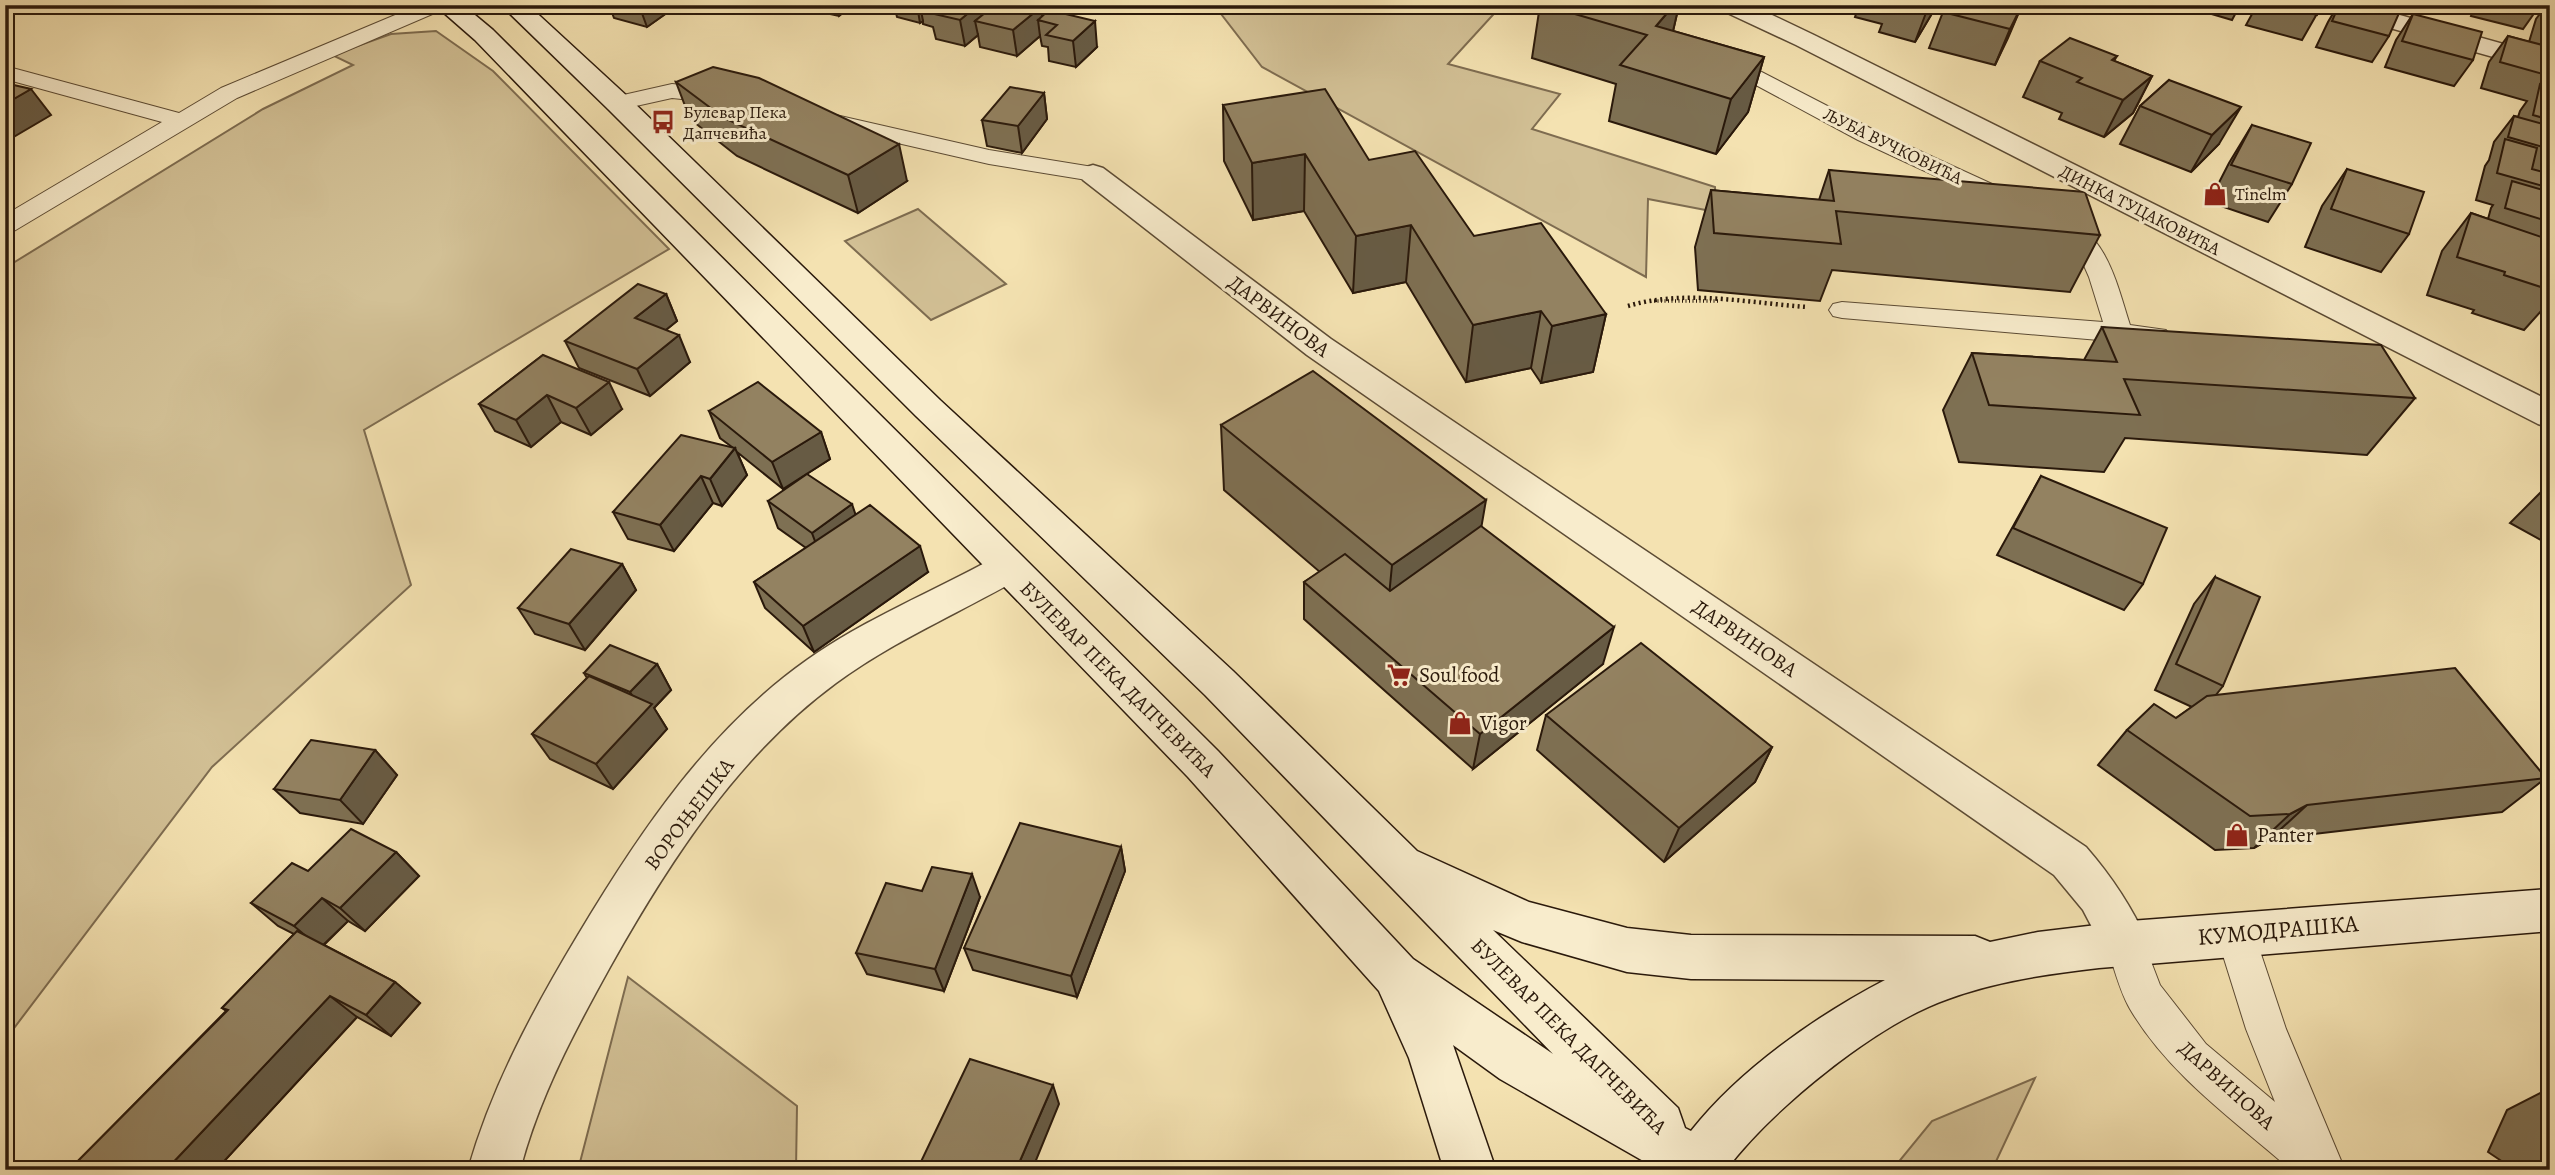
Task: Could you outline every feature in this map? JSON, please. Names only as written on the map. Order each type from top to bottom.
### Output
[{"type":"street","name":"БУЛЕВАР ПЕКА ДАПЧЕВИЋА","points":[[447,5],[484,35],[1203,764],[1396,975],[1518,1062],[1697,1167]]},
{"type":"street","name":"БУЛЕВАР ПЕКА ДАПЧЕВИЋА","points":[[513,5],[618,103],[928,408],[1228,692],[1697,1167]]},
{"type":"street","name":"ДИНКА ТУЦАКОВИЋА","points":[[1730,5],[1805,40],[2550,416]]},
{"type":"street","points":[[2335,5],[2550,65]]},
{"type":"street","name":"ДАРВИНОВА","points":[[1093,174],[1319,347],[2070,861],[2099,895],[2125,943]]},
{"type":"street","name":"ВОРОЊЕШКА","points":[[494,1170],[523,1083],[619,907],[724,764],[777,708],[822,671],[1007,568]]},
{"type":"street","points":[[1399,863],[1522,920],[1627,950],[1691,957],[2007,958]]},
{"type":"street","name":"КУМОДРАШКА","points":[[2007,958],[2085,946],[2550,910]]},
{"type":"street","points":[[1697,1167],[1741,1114],[1774,1084],[1846,1028],[1890,1001],[1945,977],[2007,958]]},
{"type":"street","points":[[1396,975],[1433,1055],[1470,1170]]},
{"type":"lane","points":[[5,226],[229,93],[437,5]]},
{"type":"lane","name":"ЉУБА ВУЧКОВИЋА","points":[[1703,48],[1866,135],[2058,224],[2089,248],[2102,277],[2119,332]]},
{"type":"lane","points":[[5,72],[180,120]]},
{"type":"lane","points":[[618,103],[672,91],[743,101]]},
{"type":"lane","points":[[806,116],[989,157],[1093,174]]},
{"type":"lane","points":[[1842,310],[2186,338]]},
{"type":"lane","points":[[2370,353],[2388,351],[2403,342]]},
{"type":"lane","name":"ДАРВИНОВА","points":[[2125,943],[2144,996],[2192,1058],[2324,1170],[2266,1029],[2235,933]]},
{"type":"path","points":[[1628,306],[1639,300],[1704,300],[1842,310]]},
{"type":"shaded area","points":[[1305,5],[1502,5],[1448,64],[1560,94],[1532,129],[1715,187],[1716,212],[1648,199],[1646,277],[1262,67],[1218,10],[1301,9]]},
{"type":"shaded area","points":[[436,31],[493,71],[669,249],[364,430],[411,585],[212,767],[5,1040],[5,268],[263,109],[353,65],[332,55],[391,34]]},
{"type":"shaded area","points":[[918,209],[1006,284],[931,320],[845,241]]},
{"type":"shaded area","points":[[628,977],[797,1106],[796,1170],[578,1170]]},
{"type":"shaded area","points":[[2035,1078],[1992,1170],[1892,1170],[1932,1121]]},
{"type":"building","points":[[940,5],[978,5],[960,20],[930,13]]},
{"type":"building","points":[[995,5],[1041,7],[1013,30],[975,21]]},
{"type":"building","points":[[1544,5],[1674,5],[1656,26],[1764,57],[1731,99],[1620,65],[1647,35]]},
{"type":"building","points":[[1946,5],[2022,5],[2010,29],[1943,12]]},
{"type":"building","points":[[2282,5],[2322,5],[2317,15]]},
{"type":"building","points":[[2339,5],[2376,5],[2400,11],[2389,36],[2332,21]]},
{"type":"building","points":[[1049,10],[1095,21],[1073,41],[1046,35],[1057,25],[1038,20]]},
{"type":"building","points":[[2413,14],[2482,32],[2473,60],[2402,41]]},
{"type":"building","points":[[2508,36],[2550,47],[2550,76],[2500,62]]},
{"type":"building","points":[[2070,38],[2117,56],[2112,60],[2152,76],[2123,100],[2077,82],[2082,78],[2040,61]]},
{"type":"building","points":[[713,67],[759,78],[899,144],[848,175],[724,118],[676,82]]},
{"type":"building","points":[[2169,80],[2241,107],[2212,135],[2140,106]]},
{"type":"building","points":[[5,83],[31,89],[5,104]]},
{"type":"building","points":[[2540,84],[2550,87],[2550,120],[2533,115]]},
{"type":"building","points":[[1010,87],[1044,93],[1018,126],[982,120]]},
{"type":"building","points":[[1325,89],[1369,160],[1415,151],[1474,236],[1541,223],[1606,314],[1552,326],[1541,311],[1473,325],[1411,225],[1356,236],[1305,154],[1252,163],[1223,105]]},
{"type":"building","points":[[2514,116],[2550,126],[2550,149],[2508,137]]},
{"type":"building","points":[[2252,125],[2311,143],[2292,184],[2231,165]]},
{"type":"building","points":[[2505,139],[2537,148],[2532,169],[2550,174],[2550,188],[2497,173]]},
{"type":"building","points":[[2347,169],[2424,192],[2409,234],[2331,209]]},
{"type":"building","points":[[1829,170],[2085,192],[2100,235],[1836,211],[1841,244],[1714,233],[1711,190],[1834,201]]},
{"type":"building","points":[[2512,181],[2550,192],[2550,222],[2505,208]]},
{"type":"building","points":[[2471,213],[2550,240],[2550,290],[2457,257]]},
{"type":"building","points":[[638,284],[666,294],[635,318],[679,335],[637,369],[565,341]]},
{"type":"building","points":[[2102,327],[2381,345],[2415,398],[2124,379],[2140,415],[1989,405],[1972,353],[2117,362]]},
{"type":"building","points":[[543,355],[609,382],[576,408],[547,395],[516,420],[479,404]]},
{"type":"building","points":[[1313,371],[1486,500],[1392,565],[1221,425]]},
{"type":"building","points":[[758,382],[821,432],[772,462],[709,411]]},
{"type":"building","points":[[681,435],[735,448],[710,479],[701,476],[660,525],[613,512]]},
{"type":"building","points":[[807,474],[852,504],[812,533],[768,501]]},
{"type":"building","points":[[2041,476],[2167,528],[2143,584],[2013,528]]},
{"type":"building","points":[[870,505],[920,546],[803,626],[754,582]]},
{"type":"building","points":[[1481,526],[1614,627],[1480,734],[1304,582],[1345,554],[1390,591]]},
{"type":"building","points":[[571,549],[622,564],[569,624],[518,608]]},
{"type":"building","points":[[2215,577],[2260,597],[2223,686],[2176,664]]},
{"type":"building","points":[[1641,643],[1772,747],[1679,828],[1546,715]]},
{"type":"building","points":[[610,645],[657,664],[630,692],[584,673]]},
{"type":"building","points":[[2455,668],[2546,778],[2307,805],[2290,814],[2250,816],[2127,730],[2154,704],[2176,718],[2207,696]]},
{"type":"building","points":[[589,676],[652,704],[596,764],[532,734]]},
{"type":"building","points":[[311,740],[375,750],[340,800],[274,789]]},
{"type":"building","points":[[1020,823],[1121,847],[1071,976],[964,948]]},
{"type":"building","points":[[351,829],[396,852],[340,908],[322,898],[294,926],[251,903],[292,863],[308,871]]},
{"type":"building","points":[[932,867],[972,874],[935,969],[856,953],[886,883],[922,891]]},
{"type":"building","points":[[297,931],[395,982],[366,1015],[330,996],[166,1170],[69,1170],[228,1010],[222,1008]]},
{"type":"building","points":[[970,1059],[1053,1085],[1016,1170],[917,1170]]},
{"type":"place","name":"Булевар Пека Дапчевића","points":[[663,122]]},
{"type":"place","name":"Tinelm","points":[[2215,194]]},
{"type":"place","name":"Soul food","points":[[1399,675]]},
{"type":"place","name":"Vigor","points":[[1460,723]]},
{"type":"place","name":"Panter","points":[[2237,835]]}]
